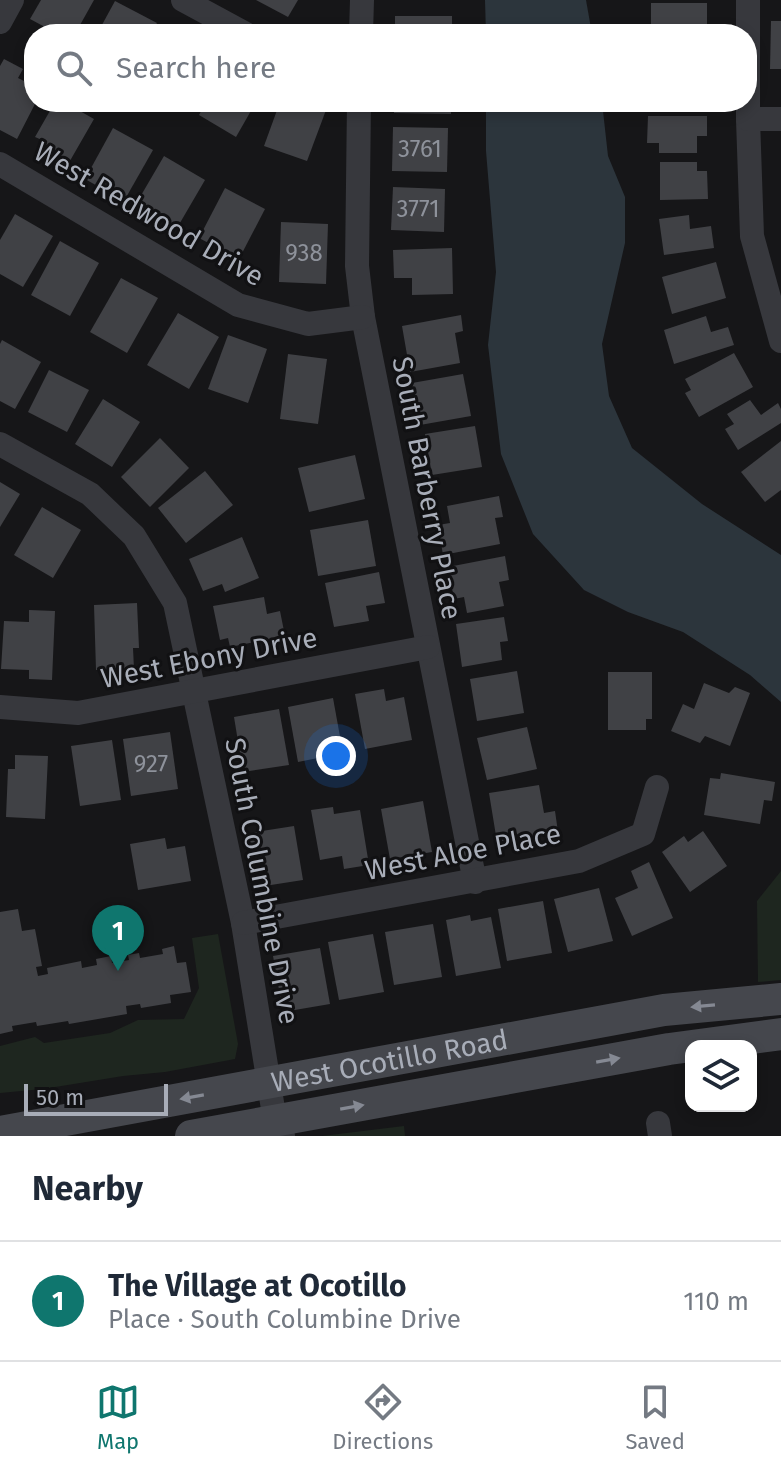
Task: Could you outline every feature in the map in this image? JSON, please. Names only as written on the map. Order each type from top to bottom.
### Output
[{"type":"main road","name":"West Ocotillo Road","points":[[0,1132],[664,1010],[781,999]]},
{"type":"main road","name":"West Ocotillo Road","points":[[191,1136],[276,1131],[669,1049],[781,1034]]},
{"type":"street","points":[[0,22],[12,0]]},
{"type":"street","points":[[183,0],[227,24]]},
{"type":"street","points":[[361,24],[362,0]]},
{"type":"street","points":[[748,0],[748,24]]},
{"type":"street","name":"South Barberry Place","points":[[359,112],[357,266],[363,317],[475,882]]},
{"type":"street","points":[[748,112],[752,236],[781,341]]},
{"type":"street","points":[[748,119],[781,119]]},
{"type":"street","name":"West Redwood Drive","points":[[0,164],[238,305],[308,324],[363,317]]},
{"type":"street","name":"South Columbine Drive","points":[[0,444],[90,494],[134,536],[175,603],[243,923],[276,1131]]},
{"type":"street","name":"West Ebony Drive","points":[[0,707],[78,713],[428,647]]},
{"type":"street","name":"West Aloe Place","points":[[243,923],[579,861],[643,834],[657,787]]},
{"type":"shaded area","points":[[485,0],[586,0],[590,24],[486,24]]},
{"type":"shaded area","points":[[486,112],[603,112],[608,156],[625,197],[625,243],[602,344],[609,396],[632,448],[702,504],[781,555],[781,702],[750,675],[683,632],[628,612],[584,590],[533,534],[501,454],[488,345],[496,272],[486,151]]},
{"type":"shaded area","points":[[781,871],[781,980],[758,982],[757,901]]},
{"type":"shaded area","points":[[218,934],[238,1044],[235,1059],[165,1072],[0,1093],[0,1046],[35,1037],[44,1043],[110,1033],[138,1020],[184,1019],[199,988],[192,938]]},
{"type":"shaded area","points":[[404,1126],[405,1136],[322,1136]]},
{"type":"building","points":[[41,0],[94,0],[81,24],[39,24],[30,19]]},
{"type":"building","points":[[256,0],[298,0],[288,17]]},
{"type":"building","points":[[115,1],[157,23],[156,24],[102,24]]},
{"type":"building","points":[[651,3],[707,3],[707,24],[651,24]]},
{"type":"building","points":[[395,16],[452,16],[452,24],[395,24]]},
{"type":"building","points":[[771,21],[781,21],[781,69],[770,69]]},
{"type":"building","points":[[4,59],[23,69],[18,78],[24,81],[24,112],[31,112],[17,139],[0,130],[0,66]]},
{"type":"building","points":[[49,112],[82,112],[94,119],[67,166],[37,149],[42,140],[35,137]]},
{"type":"building","points":[[201,112],[250,112],[236,137],[199,115]]},
{"type":"building","points":[[276,112],[325,112],[307,161],[264,146]]},
{"type":"building","points":[[451,112],[451,114],[394,113]]},
{"type":"building","points":[[648,116],[707,116],[707,136],[697,136],[697,153],[659,153],[659,143],[647,143]]},
{"type":"building","points":[[393,127],[448,128],[447,172],[392,171]]},
{"type":"building","points":[[113,128],[153,150],[124,201],[85,179]]},
{"type":"building","points":[[164,156],[205,180],[177,228],[136,204]]},
{"type":"building","points":[[660,162],[697,162],[697,171],[707,171],[708,199],[660,200]]},
{"type":"building","points":[[393,187],[445,189],[444,232],[391,230]]},
{"type":"building","points":[[225,188],[265,209],[239,259],[199,238]]},
{"type":"building","points":[[15,214],[53,236],[23,287],[0,274],[0,240]]},
{"type":"building","points":[[689,215],[690,229],[711,226],[714,248],[664,255],[659,219]]},
{"type":"building","points":[[281,222],[328,224],[326,284],[279,282]]},
{"type":"building","points":[[60,241],[99,263],[70,316],[31,295]]},
{"type":"building","points":[[452,248],[453,294],[412,295],[412,278],[394,278],[393,250]]},
{"type":"building","points":[[716,262],[726,298],[672,314],[662,277]]},
{"type":"building","points":[[121,278],[158,298],[127,353],[90,332]]},
{"type":"building","points":[[178,313],[219,337],[189,389],[147,365]]},
{"type":"building","points":[[461,315],[463,331],[455,333],[460,363],[410,372],[402,326]]},
{"type":"building","points":[[706,316],[711,332],[728,327],[734,345],[674,364],[664,330]]},
{"type":"building","points":[[228,335],[267,349],[248,403],[208,389]]},
{"type":"building","points":[[2,340],[41,362],[15,409],[0,401]]},
{"type":"building","points":[[734,353],[753,387],[699,417],[685,393],[691,390],[685,379]]},
{"type":"building","points":[[288,354],[327,359],[318,424],[280,419]]},
{"type":"building","points":[[49,370],[89,390],[67,432],[28,412]]},
{"type":"building","points":[[463,374],[471,416],[420,425],[412,383]]},
{"type":"building","points":[[103,399],[140,422],[112,467],[75,444]]},
{"type":"building","points":[[750,400],[761,415],[778,403],[781,423],[738,450],[725,429],[734,424],[727,414]]},
{"type":"building","points":[[475,426],[482,467],[432,475],[425,434]]},
{"type":"building","points":[[160,438],[189,468],[150,507],[121,477]]},
{"type":"building","points":[[781,441],[781,490],[765,502],[741,472]]},
{"type":"building","points":[[355,455],[365,499],[309,512],[298,468]]},
{"type":"building","points":[[205,471],[233,505],[186,543],[158,508]]},
{"type":"building","points":[[0,482],[20,494],[0,527]]},
{"type":"building","points":[[499,496],[503,517],[495,518],[500,544],[443,555],[438,525],[450,523],[447,506]]},
{"type":"building","points":[[42,507],[81,530],[53,578],[14,555]]},
{"type":"building","points":[[368,520],[376,566],[318,576],[310,530]]},
{"type":"building","points":[[242,537],[259,578],[225,592],[222,584],[203,591],[189,559]]},
{"type":"building","points":[[505,556],[509,580],[499,582],[504,606],[467,613],[464,597],[454,599],[448,567]]},
{"type":"building","points":[[379,572],[385,603],[366,606],[369,621],[334,627],[325,583]]},
{"type":"building","points":[[264,597],[267,614],[280,611],[285,636],[230,647],[228,638],[220,640],[213,606]]},
{"type":"building","points":[[137,603],[139,648],[133,648],[134,669],[96,670],[94,605]]},
{"type":"building","points":[[29,610],[55,611],[52,680],[29,679],[29,670],[1,669],[4,621],[29,622]]},
{"type":"building","points":[[504,617],[508,641],[500,642],[502,660],[462,667],[456,624]]},
{"type":"building","points":[[517,671],[524,713],[477,721],[470,679]]},
{"type":"building","points":[[608,672],[652,672],[652,719],[646,719],[646,730],[608,730]]},
{"type":"building","points":[[704,683],[729,693],[735,687],[750,693],[730,746],[705,736],[700,743],[671,731],[683,704],[694,709]]},
{"type":"building","points":[[384,689],[386,701],[404,697],[412,740],[365,749],[355,694]]},
{"type":"building","points":[[333,698],[343,753],[298,762],[288,707]]},
{"type":"building","points":[[279,709],[289,765],[243,772],[234,717]]},
{"type":"building","points":[[527,727],[537,769],[487,780],[477,738]]},
{"type":"building","points":[[170,732],[178,789],[131,796],[123,739]]},
{"type":"building","points":[[112,740],[121,800],[80,806],[71,746]]},
{"type":"building","points":[[15,755],[48,756],[45,819],[6,817],[8,769],[15,769]]},
{"type":"building","points":[[721,773],[775,782],[772,801],[764,800],[760,824],[704,815],[710,778],[720,779]]},
{"type":"building","points":[[539,785],[544,813],[555,811],[558,832],[497,842],[489,793]]},
{"type":"building","points":[[423,801],[432,852],[390,859],[381,809]]},
{"type":"building","points":[[333,807],[334,814],[360,810],[369,865],[344,869],[342,856],[320,860],[311,810]]},
{"type":"building","points":[[294,826],[303,880],[258,887],[249,833]]},
{"type":"building","points":[[703,831],[727,866],[690,892],[662,852],[684,836],[688,842]]},
{"type":"building","points":[[165,838],[167,849],[185,846],[191,881],[138,890],[130,844]]},
{"type":"building","points":[[649,862],[673,918],[632,936],[615,898],[638,888],[631,871]]},
{"type":"building","points":[[599,888],[613,941],[568,952],[554,899]]},
{"type":"building","points":[[543,901],[552,953],[507,961],[498,909]]},
{"type":"building","points":[[18,909],[22,931],[35,929],[42,966],[36,967],[38,976],[48,974],[47,968],[81,961],[82,968],[97,965],[96,959],[111,956],[112,963],[129,960],[128,955],[139,953],[140,958],[163,954],[162,949],[174,946],[177,963],[186,962],[191,992],[170,995],[171,1003],[141,1008],[140,1004],[126,1006],[127,1014],[69,1024],[68,1021],[37,1026],[36,1022],[12,1026],[13,1031],[0,1034],[0,912]]},
{"type":"building","points":[[470,915],[471,921],[491,917],[501,968],[456,976],[446,920]]},
{"type":"building","points":[[433,924],[442,977],[394,985],[385,932]]},
{"type":"building","points":[[373,934],[384,992],[339,1000],[328,942]]},
{"type":"building","points":[[320,948],[330,1004],[283,1012],[273,956]]},
{"type":"place","name":"The Village at Ocotillo","points":[[118,971]]}]
